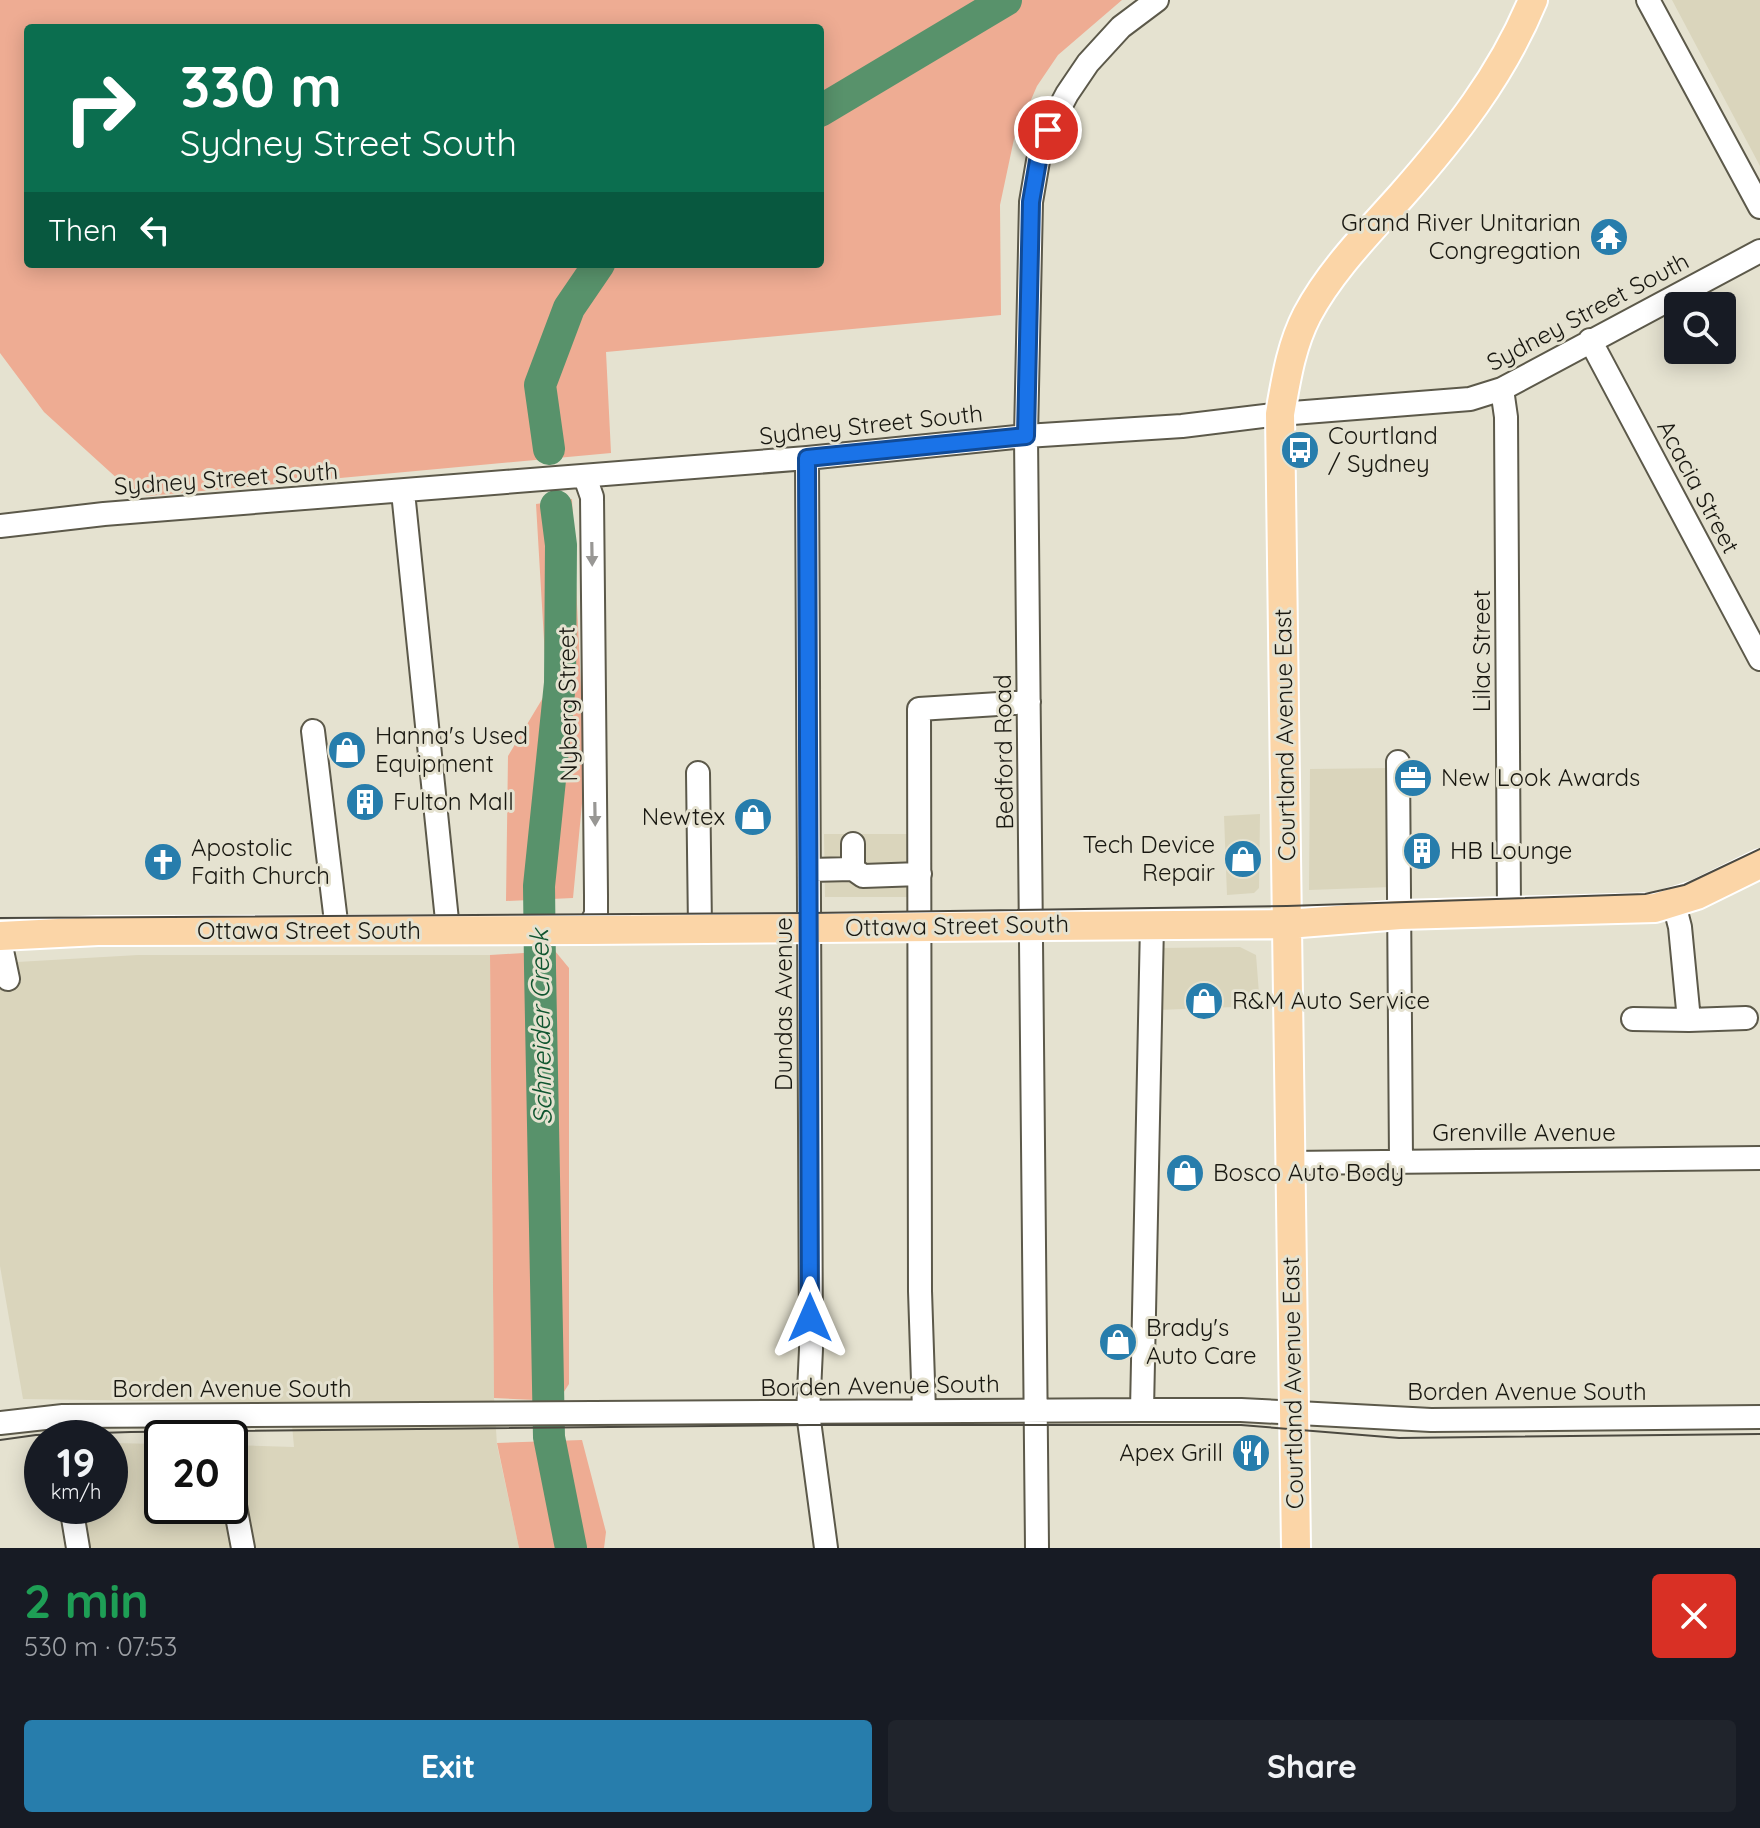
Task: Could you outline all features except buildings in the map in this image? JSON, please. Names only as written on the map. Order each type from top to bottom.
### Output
[{"type":"main road","name":"Courtland Avenue East","points":[[1296,1548],[1288,1163],[1288,924],[1280,414],[1293,349],[1325,284],[1446,145],[1487,90],[1533,0]]},
{"type":"main road","name":"Ottawa Street South","points":[[0,938],[98,931],[1288,924],[1400,915],[1655,908],[1674,904],[1760,864]]},
{"type":"street","name":"Bedford Road","points":[[1037,1548],[1026,436],[1031,202],[1038,161],[1048,130],[1067,94],[1088,63],[1121,27],[1157,0]]},
{"type":"street","points":[[1648,0],[1759,203]]},
{"type":"street","name":"Sydney Street South","points":[[0,526],[104,514],[585,477],[1470,399],[1502,389],[1760,251]]},
{"type":"street","name":"Acacia Street","points":[[1590,340],[1760,659]]},
{"type":"street","name":"Lilac Street","points":[[1502,389],[1506,417],[1509,912]]},
{"type":"street","name":"Dundas Avenue","points":[[807,458],[811,1349],[808,1413],[826,1548]]},
{"type":"street","name":"Nyberg Street","points":[[576,930],[596,914],[592,497],[585,477]]},
{"type":"street","points":[[403,492],[448,930]]},
{"type":"street","points":[[924,1411],[920,1291],[919,709],[1029,702]]},
{"type":"street","points":[[313,731],[337,930]]},
{"type":"street","points":[[1398,762],[1401,1160]]},
{"type":"street","points":[[698,773],[700,928]]},
{"type":"street","points":[[853,844],[853,869]]},
{"type":"street","points":[[809,870],[853,869],[863,876],[920,874]]},
{"type":"street","points":[[1674,904],[1680,927],[1689,1020]]},
{"type":"street","points":[[1142,1410],[1152,924]]},
{"type":"street","points":[[0,938],[8,979]]},
{"type":"street","points":[[1633,1019],[1746,1018]]},
{"type":"street","name":"Grenville Avenue","points":[[1288,1163],[1760,1158]]},
{"type":"street","name":"Borden Avenue South","points":[[128,1422],[218,1415],[1036,1410],[1241,1410],[1431,1420],[1760,1417]]},
{"type":"street","points":[[218,1415],[219,1420]]},
{"type":"street","name":"Borden Avenue South","points":[[0,1423],[24,1424]]},
{"type":"street","points":[[74,1524],[78,1548]]},
{"type":"street","points":[[238,1524],[243,1548]]},
{"type":"shaded area","points":[[0,0],[1122,0],[1058,55],[1037,86],[1014,139],[1000,205],[1001,315],[606,352],[611,453],[147,496],[120,481],[44,412],[0,353]]},
{"type":"shaded area","points":[[1672,0],[1760,0],[1760,166]]},
{"type":"shaded area","points":[[572,499],[585,772],[573,898],[506,901],[508,756],[547,691],[536,504]]},
{"type":"shaded area","points":[[1393,768],[1391,887],[1309,890],[1310,769]]},
{"type":"shaded area","points":[[1260,814],[1259,888],[1254,893],[1227,895],[1224,816]]},
{"type":"shaded area","points":[[824,834],[914,834],[915,897],[825,897]]},
{"type":"shaded area","points":[[1240,947],[1256,955],[1260,1006],[1158,1010],[1160,948]]},
{"type":"shaded area","points":[[555,951],[569,968],[569,1384],[558,1401],[494,1398],[490,955]]},
{"type":"shaded area","points":[[138,955],[490,955],[494,1398],[497,1445],[519,1548],[89,1548],[86,1524],[128,1524],[128,1443],[144,1444],[144,1524],[248,1524],[248,1446],[294,1447],[290,1403],[23,1399],[0,1266],[0,963]]},
{"type":"shaded area","points":[[582,1440],[606,1532],[604,1548],[519,1548],[497,1443]]},
{"type":"waterway","name":"Schneider Creek","points":[[824,109],[1006,0]]},
{"type":"waterway","name":"Schneider Creek","points":[[549,449],[540,385],[569,308],[596,268]]},
{"type":"waterway","name":"Schneider Creek","points":[[556,506],[561,545],[560,683],[539,886],[540,968],[549,1437],[571,1548]]},
{"type":"tram line","points":[[0,918],[810,913],[1287,906],[1645,894],[1684,885],[1760,849]]},
{"type":"tram line","points":[[0,1440],[36,1435],[131,1432],[810,1425],[1241,1425],[1399,1438],[1760,1434]]},
{"type":"place","name":"Grand River Unitarian Congregation","points":[[1609,237]]},
{"type":"place","name":"Courtland / Sydney","points":[[1300,450]]},
{"type":"place","name":"Hanna's Used Equipment","points":[[347,750]]},
{"type":"place","name":"New Look Awards","points":[[1413,778]]},
{"type":"place","name":"Fulton Mall","points":[[365,802]]},
{"type":"place","name":"Newtex","points":[[753,817]]},
{"type":"place","name":"HB Lounge","points":[[1422,851]]},
{"type":"place","name":"Tech Device Repair","points":[[1243,859]]},
{"type":"place","name":"Apostolic Faith Church","points":[[163,862]]},
{"type":"place","name":"R&M Auto Service","points":[[1204,1001]]},
{"type":"place","name":"Bosco Auto Body","points":[[1185,1173]]},
{"type":"place","name":"Brady's Auto Care","points":[[1118,1342]]},
{"type":"place","name":"Apex Grill","points":[[1251,1453]]},
{"type":"route","points":[[810,1318],[807,458],[1026,436],[1031,202],[1038,161],[1048,130]]}]
